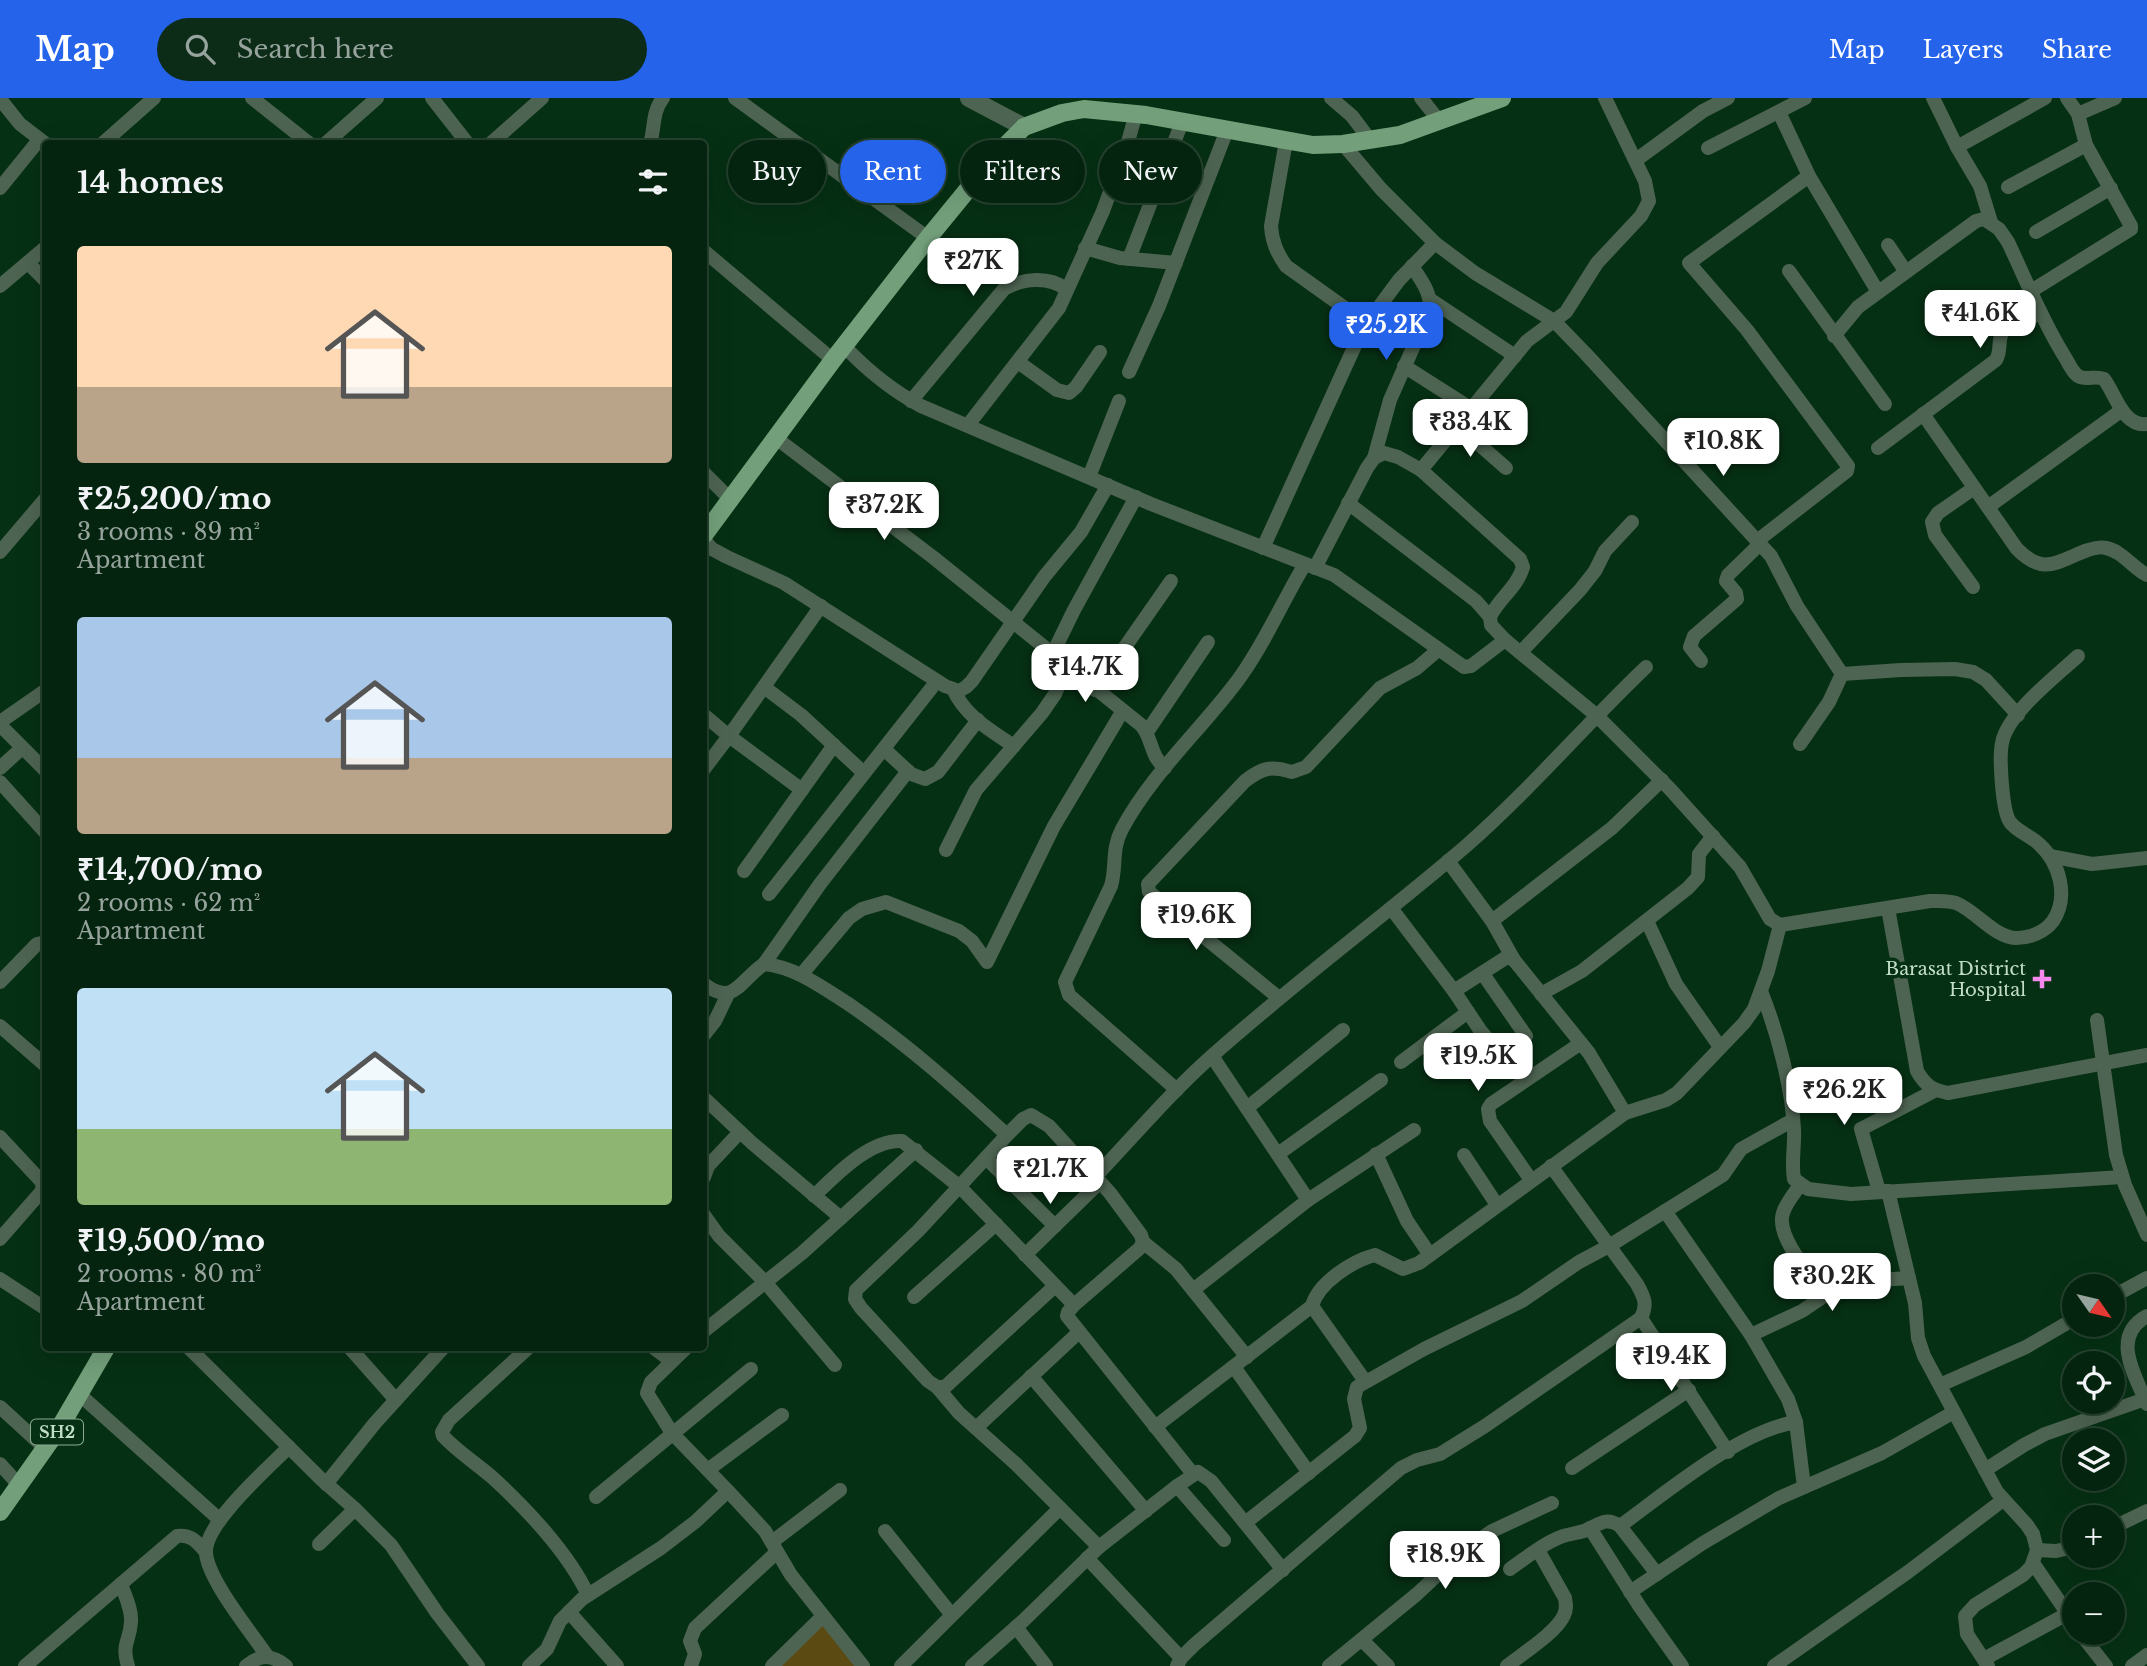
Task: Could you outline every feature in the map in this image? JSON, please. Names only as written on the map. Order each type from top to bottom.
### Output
[{"type":"main road","points":[[707,534],[928,238],[996,155],[1024,127],[1086,104],[1286,141],[1313,145],[1343,144],[1400,135],[1502,98]]},
{"type":"main road","name":"SH2","points":[[0,1512],[46,1449],[102,1351]]},
{"type":"street","points":[[107,140],[154,98]]},
{"type":"street","points":[[252,98],[305,140]]},
{"type":"street","points":[[352,98],[363,111]]},
{"type":"street","points":[[330,140],[377,98]]},
{"type":"street","points":[[432,98],[465,140]]},
{"type":"street","points":[[495,140],[542,98]]},
{"type":"street","points":[[651,140],[654,117],[663,98]]},
{"type":"street","points":[[735,98],[928,238]]},
{"type":"street","points":[[969,98],[1024,127]]},
{"type":"street","points":[[1331,98],[1352,116],[1370,140]]},
{"type":"street","points":[[1421,98],[1440,122]]},
{"type":"street","points":[[1421,470],[1527,341],[1566,312],[1597,263],[1642,216],[1648,201],[1645,181],[1605,98]]},
{"type":"street","points":[[1636,160],[1703,111],[1728,98]]},
{"type":"street","points":[[1708,148],[1805,98]]},
{"type":"street","points":[[1933,98],[1980,186],[1991,222],[2008,242],[2040,313],[2071,369],[2085,379],[2098,376],[2104,379],[2130,420],[2147,424]]},
{"type":"street","points":[[2031,291],[2131,229],[2086,145],[2078,114],[2067,98]]},
{"type":"street","points":[[2078,114],[2115,98]]},
{"type":"street","points":[[0,99],[20,124],[42,142],[0,188]]},
{"type":"street","points":[[1957,147],[2040,99]]},
{"type":"street","points":[[1779,112],[1809,176],[1878,292]]},
{"type":"street","points":[[968,425],[1052,318],[1116,178],[1136,113]]},
{"type":"street","points":[[1129,259],[1182,121]]},
{"type":"street","points":[[1129,372],[1176,262],[1227,130]]},
{"type":"street","points":[[1286,141],[1271,226],[1272,240],[1286,266],[1356,317],[1362,330]]},
{"type":"street","points":[[1343,144],[1381,189],[1436,243],[1475,273],[1555,321],[1758,542],[1777,566],[1797,607],[1842,674]]},
{"type":"street","points":[[2008,187],[2086,145]]},
{"type":"street","points":[[1701,662],[1690,647],[1690,642],[1737,598],[1726,581],[1728,575],[1758,542],[1847,471],[1848,466],[1747,330],[1689,263],[1809,176]]},
{"type":"street","points":[[2036,232],[2111,188]]},
{"type":"street","points":[[1834,336],[1858,307],[1878,292],[1976,221],[1984,219],[1991,222]]},
{"type":"street","points":[[1263,548],[1362,330],[1412,266],[1436,243]]},
{"type":"street","points":[[1888,246],[1906,272]]},
{"type":"street","points":[[1085,248],[1129,259],[1176,262]]},
{"type":"street","points":[[0,286],[42,251]]},
{"type":"street","points":[[707,253],[839,354],[911,401],[1136,498],[1310,566],[1350,586],[1464,667],[1471,666],[1505,640]]},
{"type":"street","points":[[28,263],[42,277]]},
{"type":"street","points":[[1177,1090],[1069,995],[1065,982],[1111,886],[1114,876],[1113,854],[1122,831],[1166,768],[1239,678],[1349,503],[1374,458],[1383,421],[1404,366],[1428,318],[1431,300],[1412,266]]},
{"type":"street","points":[[1789,271],[1885,404]]},
{"type":"street","points":[[911,401],[1004,289],[1045,279],[1058,282],[1070,280]]},
{"type":"street","points":[[1431,300],[1515,355]]},
{"type":"street","points":[[1878,448],[1996,359],[2001,349],[2003,331],[2040,313]]},
{"type":"street","points":[[1018,362],[1057,390],[1069,393],[1100,352]]},
{"type":"street","points":[[1404,366],[1470,408]]},
{"type":"street","points":[[1089,477],[1119,401]]},
{"type":"street","points":[[1988,507],[2122,410]]},
{"type":"street","points":[[1923,414],[2017,549],[2028,560],[2040,566],[2091,549],[2106,547],[2147,575]]},
{"type":"street","points":[[1457,425],[1506,468]]},
{"type":"street","points":[[776,438],[934,558],[1147,732],[1154,756],[1166,768]]},
{"type":"street","points":[[1374,458],[1384,453],[1398,457],[1421,470],[1520,559],[1523,567],[1516,585],[1499,601],[1490,617]]},
{"type":"street","points":[[707,476],[731,500]]},
{"type":"street","points":[[707,542],[712,549],[727,557],[784,583],[937,681],[959,691],[966,687],[1080,532],[1108,485]]},
{"type":"street","points":[[1973,587],[1935,535],[1932,522],[1944,508],[1974,488]]},
{"type":"street","points":[[1052,654],[1136,498]]},
{"type":"street","points":[[0,552],[42,503]]},
{"type":"street","points":[[1349,503],[1476,601],[1490,617],[1491,625],[1505,640],[1596,715],[1662,780],[1713,836],[1740,867],[1770,919],[1780,925],[1943,901],[1957,903],[2000,932],[2014,938],[2041,932],[2049,926],[2059,912],[2062,890],[2060,876],[2050,856],[2039,844],[2010,823],[2006,813],[2001,774],[2002,742],[2007,729],[2018,715],[2078,656]]},
{"type":"street","points":[[1521,652],[1580,590],[1595,571],[1605,551],[1632,522]]},
{"type":"street","points":[[1095,690],[1171,581]]},
{"type":"street","points":[[707,765],[821,606]]},
{"type":"street","points":[[1147,732],[1208,642]]},
{"type":"street","points":[[1279,998],[1149,892],[1147,884],[1245,781],[1262,769],[1277,768],[1292,772],[1306,767],[1380,688],[1417,668],[1438,650]]},
{"type":"street","points":[[946,850],[976,790],[1042,713],[1055,694],[1067,667]]},
{"type":"street","points":[[1025,1255],[1098,1180],[1177,1090],[1212,1056],[1448,861],[1516,800],[1596,715],[1646,667]]},
{"type":"street","points":[[1842,674],[1955,669],[1973,672],[1986,680],[2018,715]]},
{"type":"street","points":[[1800,744],[1829,702],[1842,674]]},
{"type":"street","points":[[769,894],[937,681]]},
{"type":"street","points":[[764,687],[801,715],[864,773]]},
{"type":"street","points":[[953,689],[958,701],[978,720],[1014,746]]},
{"type":"street","points":[[42,693],[0,724],[42,767]]},
{"type":"street","points":[[801,975],[849,918],[862,909],[886,902],[959,931],[972,942],[987,962],[1054,826],[1122,712]]},
{"type":"street","points":[[707,718],[802,790]]},
{"type":"street","points":[[884,749],[918,778],[932,777],[978,720]]},
{"type":"street","points":[[744,871],[834,745]]},
{"type":"street","points":[[0,768],[22,748]]},
{"type":"street","points":[[707,1031],[728,994],[764,964],[820,884],[908,771]]},
{"type":"street","points":[[1492,921],[1612,828],[1662,780]]},
{"type":"street","points":[[0,782],[42,829]]},
{"type":"street","points":[[1541,994],[1582,971],[1698,877],[1699,854],[1713,836]]},
{"type":"street","points":[[2050,856],[2092,864],[2147,858]]},
{"type":"street","points":[[1448,861],[1492,921],[1514,960],[1581,1043],[1625,1113]]},
{"type":"street","points":[[1391,908],[1500,1054],[1526,1036],[1483,974]]},
{"type":"street","points":[[1888,908],[1917,1071],[1924,1084],[1948,1093],[2147,1055]]},
{"type":"street","points":[[1647,921],[1676,984],[1720,1048]]},
{"type":"street","points":[[1155,1427],[1312,1306],[1315,1294],[1325,1283],[1366,1257],[1375,1255],[1384,1257],[1404,1269],[1411,1268],[1625,1113],[1666,1100],[1677,1093],[1754,1009],[1780,925]]},
{"type":"street","points":[[0,982],[37,944],[42,943]]},
{"type":"street","points":[[1454,991],[1507,957],[1514,960]]},
{"type":"street","points":[[764,964],[777,965],[801,975],[905,1044],[1007,1135]]},
{"type":"street","points":[[707,986],[720,994],[728,994]]},
{"type":"street","points":[[1761,991],[1775,1032],[1793,1120],[1792,1168],[1794,1179],[1800,1185],[1821,1192],[1851,1194],[2122,1177]]},
{"type":"street","points":[[1401,1062],[1468,1012]]},
{"type":"street","points":[[2097,1020],[2116,1155],[2122,1177],[2147,1235]]},
{"type":"street","points":[[0,1026],[42,1063]]},
{"type":"street","points":[[1247,1108],[1343,1030]]},
{"type":"street","points":[[1531,1181],[1490,1121],[1488,1109],[1491,1104],[1581,1043]]},
{"type":"street","points":[[1212,1056],[1308,1200]]},
{"type":"street","points":[[1278,1154],[1381,1080]]},
{"type":"street","points":[[1888,1191],[1879,1191],[1861,1129],[1936,1090]]},
{"type":"street","points":[[707,1101],[841,1218]]},
{"type":"street","points":[[1099,1547],[958,1413],[937,1387],[909,1362],[861,1308],[855,1299],[856,1290],[960,1187],[1023,1119],[1031,1115],[1049,1126],[1098,1180],[1134,1225],[1143,1242],[1163,1256],[1247,1357]]},
{"type":"street","points":[[1245,1523],[1355,1436],[1360,1429],[1360,1419],[1354,1392],[1366,1381],[1522,1301],[1579,1262],[1609,1247],[1723,1175],[1741,1149],[1793,1120]]},
{"type":"street","points":[[1193,1290],[1308,1200],[1414,1130]]},
{"type":"street","points":[[707,1169],[740,1132]]},
{"type":"street","points":[[0,1137],[42,1184]]},
{"type":"street","points":[[814,1196],[845,1166],[891,1140],[902,1141],[960,1187],[1074,1306]]},
{"type":"street","points":[[707,1329],[802,1253],[916,1150]]},
{"type":"street","points":[[1376,1154],[1407,1221],[1430,1255]]},
{"type":"street","points":[[1464,1154],[1497,1205]]},
{"type":"street","points":[[986,1158],[1055,1226]]},
{"type":"street","points":[[1087,1558],[1179,1662],[1401,1468],[1416,1460],[1440,1454],[1521,1402],[1641,1318],[1646,1308],[1644,1296],[1551,1166]]},
{"type":"street","points":[[1800,1185],[1783,1212],[1781,1223],[1789,1244],[1826,1295]]},
{"type":"street","points":[[0,1239],[42,1190]]},
{"type":"street","points":[[1888,1191],[1915,1303],[1918,1338],[1924,1356],[2003,1500],[2033,1534],[2035,1556],[2062,1604]]},
{"type":"street","points":[[1665,1212],[1751,1335],[1788,1399],[1796,1422],[1804,1487]]},
{"type":"street","points":[[707,1219],[719,1236],[765,1282],[835,1365]]},
{"type":"street","points":[[914,1297],[996,1224]]},
{"type":"street","points":[[1143,1242],[1140,1248],[1074,1306],[1067,1316],[1193,1474]]},
{"type":"street","points":[[2125,1290],[2147,1278]]},
{"type":"street","points":[[0,1279],[42,1306]]},
{"type":"street","points":[[1751,1335],[1802,1311],[1849,1282],[1909,1279]]},
{"type":"street","points":[[937,1387],[945,1387],[952,1382],[1055,1286]]},
{"type":"street","points":[[1312,1306],[1366,1381]]},
{"type":"street","points":[[1985,1469],[2045,1434],[2146,1401],[2130,1364],[2126,1343],[2131,1329],[2147,1316]]},
{"type":"street","points":[[1641,1318],[1728,1451]]},
{"type":"street","points":[[1940,1385],[2026,1347],[2062,1326]]},
{"type":"street","points":[[976,1428],[1078,1333]]},
{"type":"street","points":[[192,1351],[391,1545],[437,1613],[478,1666]]},
{"type":"street","points":[[353,1351],[396,1400]]},
{"type":"street","points":[[326,1484],[440,1351]]},
{"type":"street","points":[[525,1351],[449,1420],[442,1432],[443,1436],[494,1479],[562,1551],[588,1595]]},
{"type":"street","points":[[658,1351],[671,1360]]},
{"type":"street","points":[[682,1351],[651,1382],[647,1393],[672,1433],[752,1515],[791,1575],[863,1666]]},
{"type":"street","points":[[1234,1367],[1309,1473]]},
{"type":"street","points":[[596,1497],[751,1369]]},
{"type":"street","points":[[1031,1376],[1146,1511]]},
{"type":"street","points":[[1572,1468],[1689,1390]]},
{"type":"street","points":[[79,1394],[220,1520]]},
{"type":"street","points":[[0,1407],[46,1449]]},
{"type":"street","points":[[1630,1592],[1703,1543],[1779,1498],[1882,1452],[1954,1412]]},
{"type":"street","points":[[709,1469],[782,1415]]},
{"type":"street","points":[[1620,1526],[1701,1467],[1728,1451],[1756,1435],[1796,1422]]},
{"type":"street","points":[[206,1552],[211,1535],[220,1520],[289,1447]]},
{"type":"street","points":[[0,1464],[20,1486]]},
{"type":"street","points":[[972,1666],[1099,1547],[1193,1474],[1204,1474],[1211,1481],[1283,1570]]},
{"type":"street","points":[[1177,1486],[1224,1540]]},
{"type":"street","points":[[691,1666],[695,1654],[690,1641],[695,1628],[774,1547],[840,1490]]},
{"type":"street","points":[[529,1666],[547,1649],[553,1633],[569,1612],[588,1595],[661,1548],[695,1522],[728,1491]]},
{"type":"street","points":[[1774,1666],[1908,1572],[2003,1500]]},
{"type":"street","points":[[1329,1666],[1417,1594],[1464,1550],[1492,1531],[1552,1503]]},
{"type":"street","points":[[901,1666],[1060,1508]]},
{"type":"street","points":[[319,1544],[355,1509]]},
{"type":"street","points":[[2125,1521],[2147,1510]]},
{"type":"street","points":[[1510,1569],[1538,1550],[1604,1520],[1620,1526],[1657,1574]]},
{"type":"street","points":[[1590,1528],[1679,1665]]},
{"type":"street","points":[[885,1531],[951,1614]]},
{"type":"street","points":[[25,1666],[177,1536],[186,1535],[194,1539],[206,1552],[212,1572],[267,1656]]},
{"type":"street","points":[[1507,1666],[1564,1617],[1565,1598],[1538,1550]]},
{"type":"street","points":[[2062,1550],[2035,1556],[2023,1575],[1975,1605],[1965,1616],[1967,1634],[1986,1663],[2062,1622]]},
{"type":"street","points":[[121,1584],[132,1623],[124,1650],[128,1666]]},
{"type":"street","points":[[569,1612],[617,1666]]},
{"type":"street","points":[[772,1666],[823,1616]]},
{"type":"street","points":[[1016,1627],[1046,1666]]},
{"type":"street","points":[[1362,1640],[1388,1666]]},
{"type":"street","points":[[2090,1645],[2106,1666]]},
{"type":"street","points":[[2132,1666],[2147,1655]]},
{"type":"street","points":[[246,1666],[255,1658],[267,1656],[280,1660],[286,1666]]},
{"type":"shaded area","points":[[819,1619],[858,1666],[765,1666]]},
{"type":"place","name":"Barasat District Hospital","points":[[2042,979]]}]
